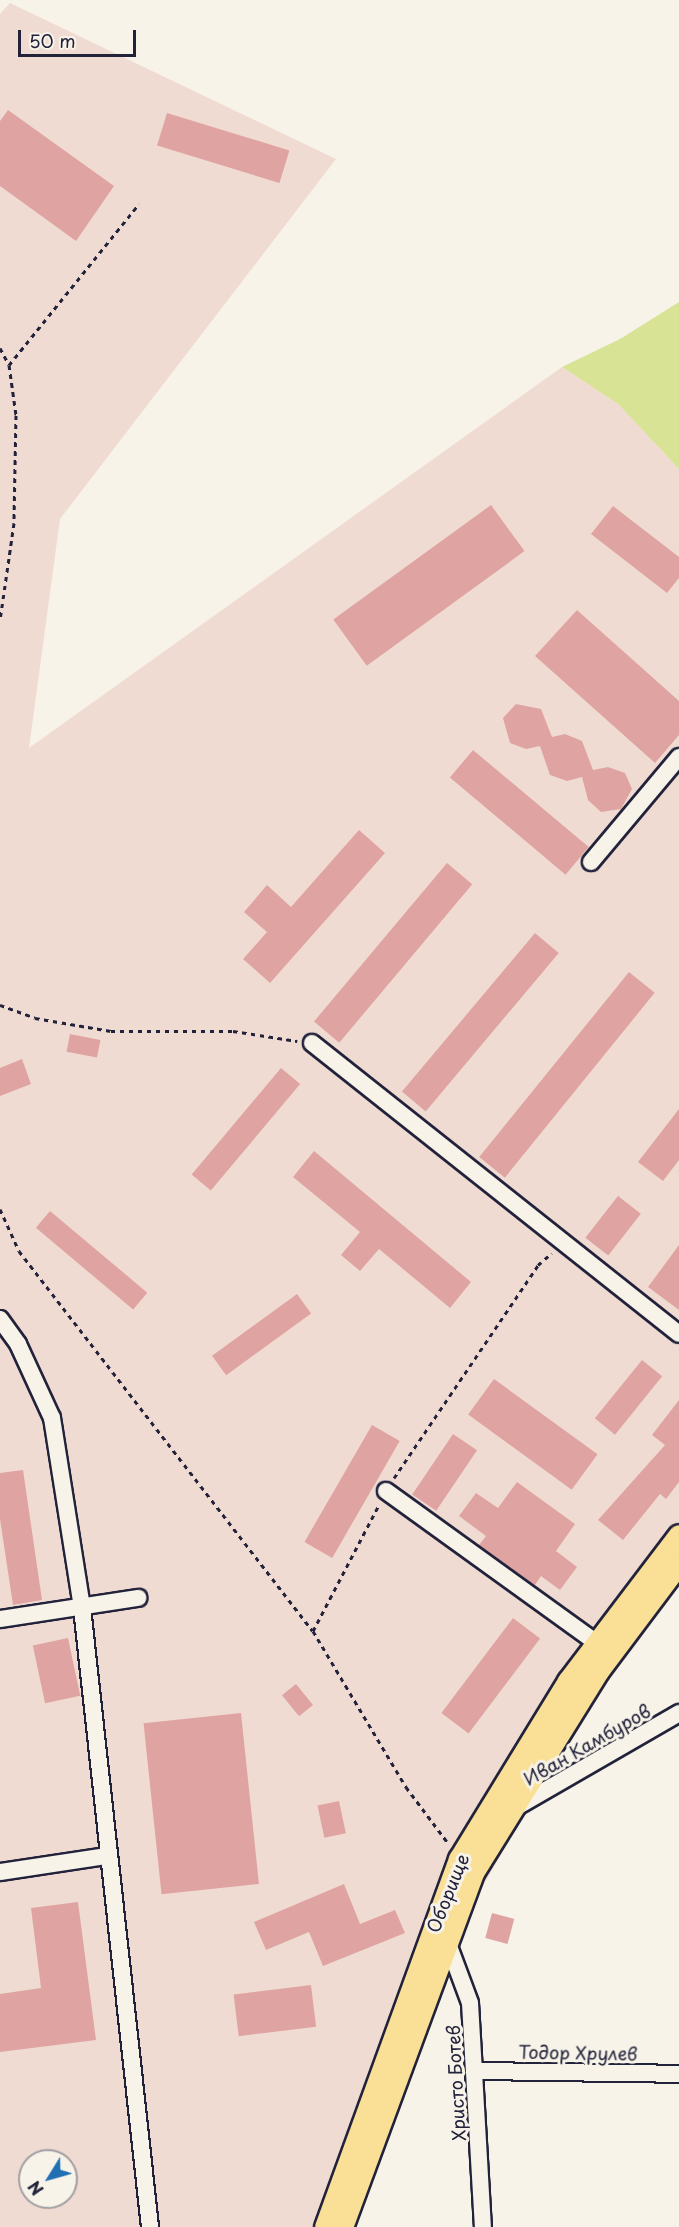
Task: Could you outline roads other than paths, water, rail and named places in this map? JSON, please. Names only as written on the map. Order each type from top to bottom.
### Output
[{"type":"main road","name":"Оборище","points":[[325,2227],[459,1858],[568,1681],[679,1535]]},
{"type":"main road","name":"Оборище","points":[[342,2227],[474,1871],[598,1671],[679,1563]]},
{"type":"street","points":[[591,862],[679,757]]},
{"type":"street","points":[[312,1043],[562,1244],[679,1334]]},
{"type":"street","points":[[0,1318],[18,1344],[52,1418],[82,1608],[106,1856],[150,2227]]},
{"type":"street","points":[[386,1491],[597,1643]]},
{"type":"street","points":[[0,1619],[138,1598]]},
{"type":"street","name":"Иван Камбуров","points":[[513,1809],[676,1721]]},
{"type":"street","points":[[0,1872],[106,1856]]},
{"type":"street","name":"Христо Ботев","points":[[447,1941],[470,2002],[476,2071],[483,2227]]},
{"type":"street","name":"Тодор Хрулев","points":[[476,2071],[679,2074]]}]
